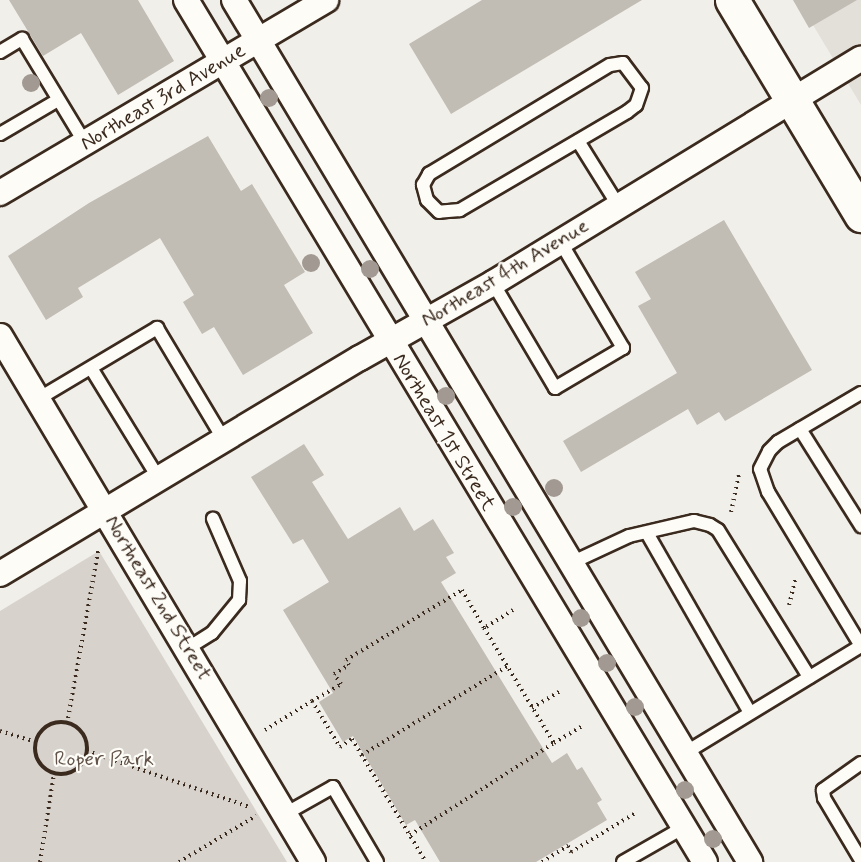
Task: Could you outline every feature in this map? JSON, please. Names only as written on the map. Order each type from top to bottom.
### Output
[{"type":"main road","points":[[732,0],[861,214]]},
{"type":"street","name":"Northeast 1st Street","points":[[186,0],[705,862]]},
{"type":"street","name":"Northeast 1st Street","points":[[234,0],[750,862]]},
{"type":"street","name":"Northeast 3rd Avenue","points":[[0,193],[326,0]]},
{"type":"street","name":"Northeast 4th Avenue","points":[[0,574],[390,341],[493,283],[861,58]]},
{"type":"street","name":"Northeast 2nd Street","points":[[0,336],[188,648],[313,862]]},
{"type":"street","points":[[536,584],[571,563]]},
{"type":"lane","points":[[0,52],[21,39],[85,143]]},
{"type":"lane","points":[[623,63],[638,78],[642,96],[627,111],[578,141],[460,210],[438,212],[424,193],[424,179],[429,174],[610,65],[623,63]]},
{"type":"lane","points":[[0,134],[58,100]]},
{"type":"lane","points":[[578,141],[618,205]]},
{"type":"lane","points":[[493,283],[555,388],[623,348],[560,242]]},
{"type":"lane","points":[[38,399],[157,328],[224,440]]},
{"type":"lane","points":[[91,368],[159,479]]},
{"type":"lane","points":[[685,753],[861,646],[768,492],[760,469],[769,451],[800,429],[861,393]]},
{"type":"lane","points":[[800,429],[861,526]]},
{"type":"lane","points":[[188,648],[212,633],[239,600],[240,581],[213,519]]},
{"type":"lane","points":[[571,563],[629,536],[694,520],[718,530],[809,677]]},
{"type":"lane","points":[[647,532],[750,713]]},
{"type":"lane","points":[[861,763],[826,785],[824,790],[824,798],[861,860]]},
{"type":"lane","points":[[285,814],[333,787],[376,862]]},
{"type":"lane","points":[[623,862],[684,827]]},
{"type":"path","points":[[67,724],[94,558],[102,544]]},
{"type":"path","points":[[259,734],[341,684],[334,674],[349,665],[346,660],[462,590],[554,743]]},
{"type":"path","points":[[484,628],[513,610]]},
{"type":"path","points":[[362,755],[508,666]]},
{"type":"path","points":[[532,708],[562,690]]},
{"type":"path","points":[[312,702],[340,747],[352,739],[426,862]]},
{"type":"path","points":[[67,724],[83,735],[87,751],[74,770],[54,774],[38,762],[36,742],[47,726],[67,724]]},
{"type":"path","points":[[410,835],[584,725]]},
{"type":"path","points":[[0,731],[36,742]]},
{"type":"path","points":[[87,751],[263,812],[179,862]]},
{"type":"path","points":[[40,862],[54,774]]},
{"type":"path","points":[[542,862],[568,846],[571,852],[637,812]]},
{"type":"shaded area","points":[[798,0],[861,0],[861,105]]},
{"type":"green space","name":"Roper Park","points":[[99,551],[287,862],[0,862],[0,611]]},
{"type":"building","points":[[9,0],[138,0],[174,61],[118,95],[81,33],[43,56]]},
{"type":"building","points":[[482,0],[642,0],[451,114],[409,44]]},
{"type":"building","points":[[793,0],[857,0],[809,28]]},
{"type":"building","points":[[208,136],[241,191],[252,184],[305,272],[284,285],[313,333],[243,375],[214,327],[202,334],[183,302],[194,295],[160,238],[78,288],[83,297],[46,320],[8,256],[89,203]]},
{"type":"building","points":[[724,220],[812,370],[725,421],[719,412],[697,425],[688,409],[581,472],[563,441],[677,373],[638,306],[651,299],[635,272]]},
{"type":"building","points":[[304,444],[324,475],[312,482],[348,539],[400,507],[414,531],[433,519],[454,553],[446,557],[456,573],[441,582],[552,763],[567,753],[577,770],[582,767],[602,800],[597,803],[607,820],[536,862],[440,862],[415,820],[406,825],[353,736],[343,742],[319,702],[333,693],[283,610],[329,582],[303,539],[293,544],[251,477]]}]
